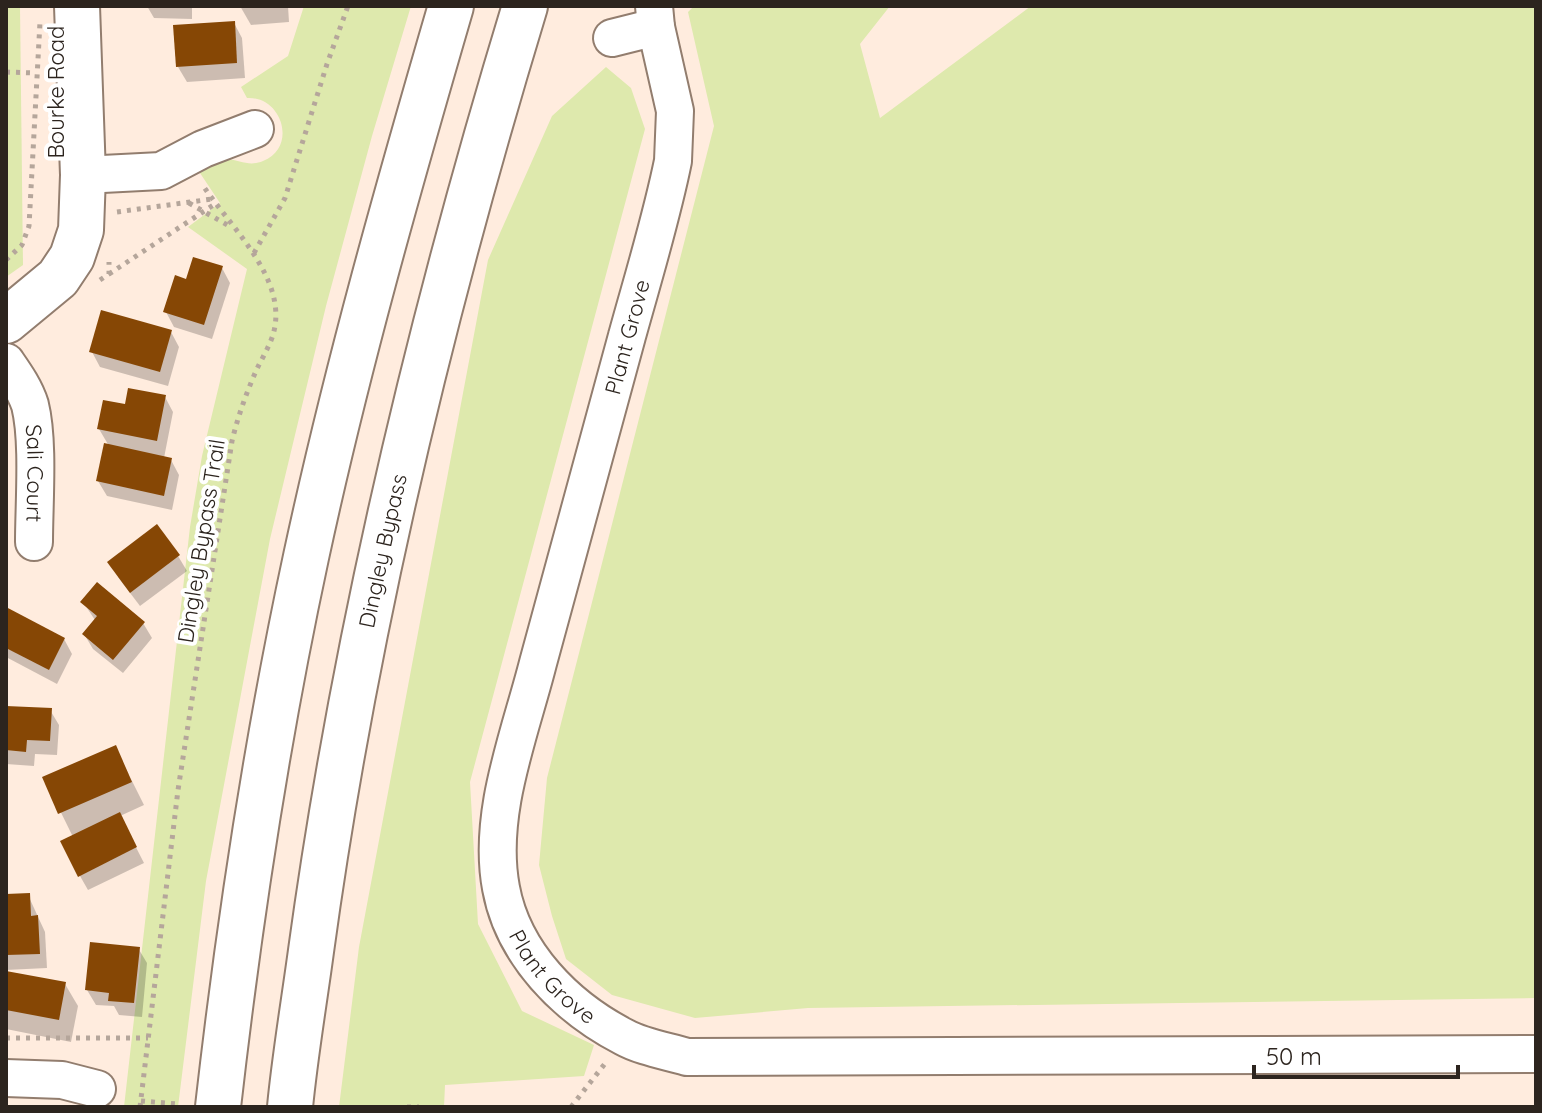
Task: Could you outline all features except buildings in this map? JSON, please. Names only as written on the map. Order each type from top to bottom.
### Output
[{"type":"main road","points":[[198,1106],[247,880],[306,558],[377,265],[451,6]]},
{"type":"main road","name":"Dingley Bypass","points":[[290,1107],[334,798],[385,535],[437,316],[525,6]]},
{"type":"main road","name":"Bourke Road","points":[[36,262],[70,176],[59,9]]},
{"type":"main road","points":[[6,285],[36,262],[44,291],[6,321]]},
{"type":"street","points":[[612,38],[655,16]]},
{"type":"street","name":"Plant Grove","points":[[655,16],[675,111],[673,161],[506,786],[500,821],[498,858],[501,890],[512,926],[539,970],[569,1001],[625,1038],[687,1057],[1536,1054]]},
{"type":"street","points":[[70,176],[164,170],[203,149],[255,129]]},
{"type":"street","name":"Sali Court","points":[[6,362],[24,389],[30,405],[34,542]]},
{"type":"street","points":[[6,1078],[62,1080],[97,1089]]},
{"type":"path","points":[[254,253],[285,198],[348,6]]},
{"type":"path","points":[[36,262],[22,245],[29,226],[36,73],[59,9]]},
{"type":"path","points":[[6,72],[36,73]]},
{"type":"path","points":[[109,274],[215,204],[212,199],[112,212]]},
{"type":"path","points":[[189,202],[235,230]]},
{"type":"path","name":"Dingley Bypass Trail","points":[[140,1104],[178,790],[232,441],[241,404],[274,331],[274,302],[270,286],[254,253],[215,204]]},
{"type":"path","points":[[6,1038],[148,1038]]},
{"type":"path","points":[[571,1107],[625,1038]]},
{"type":"path","points":[[140,1104],[198,1106]]},
{"type":"path","points":[[407,1107],[419,1107]]},
{"type":"green space","points":[[6,6],[20,6],[23,265],[6,277]]},
{"type":"green space","points":[[304,6],[411,6],[326,306],[270,539],[206,881],[178,1107],[124,1107],[190,527],[202,456],[247,269],[188,227],[220,203],[196,167],[223,159],[258,163],[274,154],[283,134],[277,113],[259,100],[247,98],[241,87],[288,56]]},
{"type":"green space","points":[[694,6],[890,6],[860,44],[880,118],[1031,6],[1536,6],[1536,998],[808,1008],[695,1018],[612,995],[566,959],[539,865],[547,778],[714,126],[688,12]]},
{"type":"green space","points":[[606,67],[631,88],[645,129],[470,782],[478,924],[522,1011],[594,1045],[584,1076],[445,1085],[444,1107],[339,1107],[359,947],[488,260],[552,116]]}]
